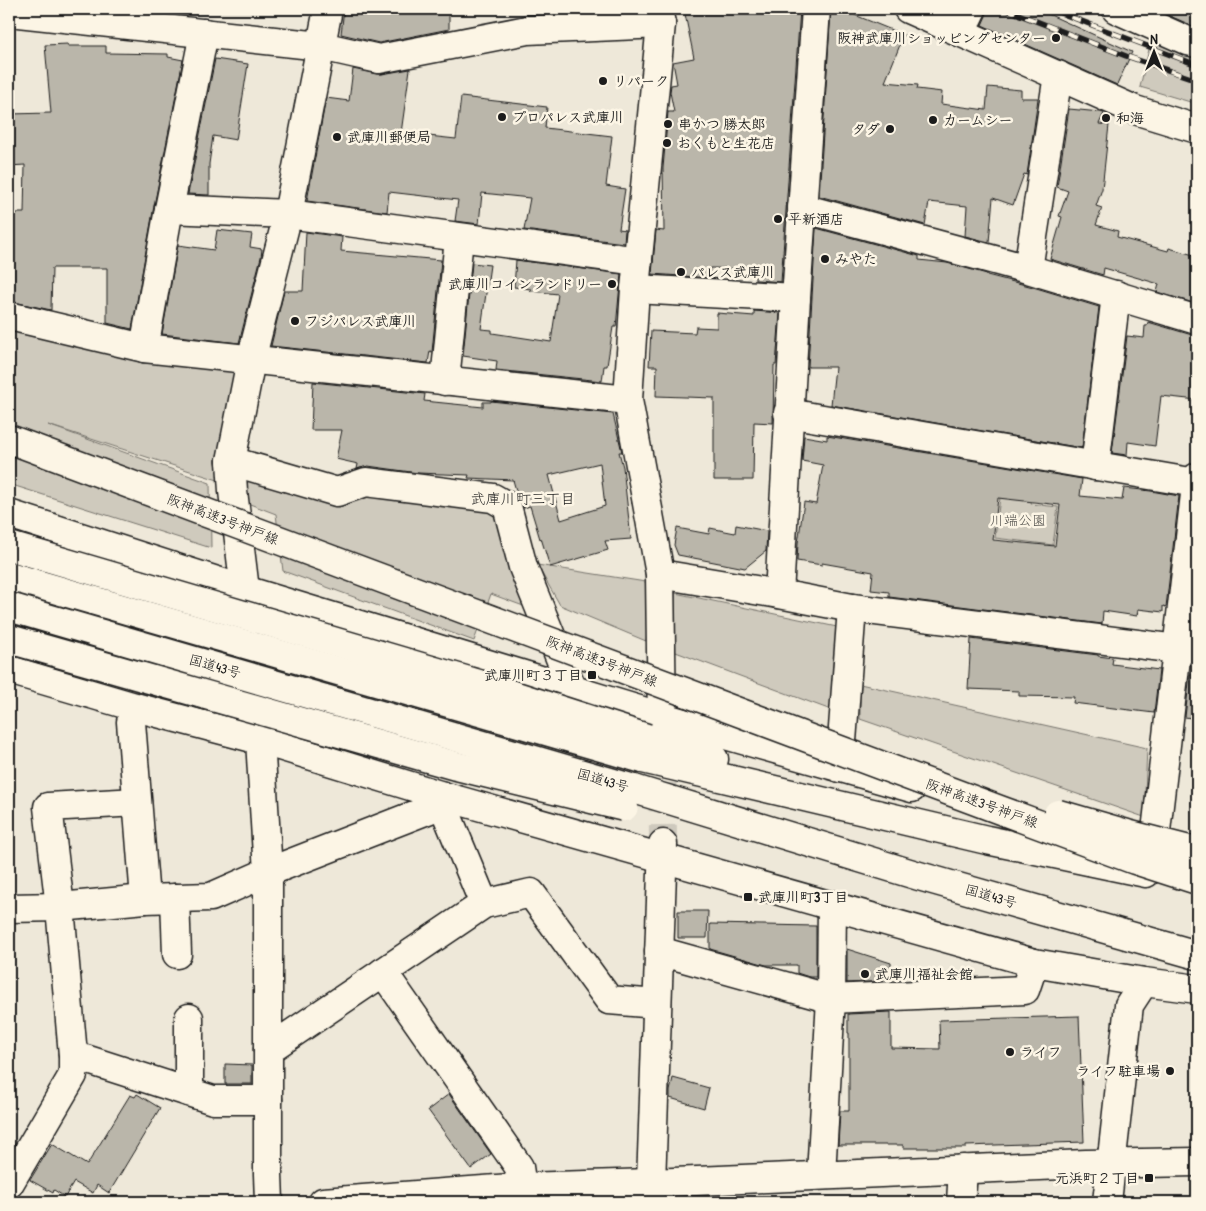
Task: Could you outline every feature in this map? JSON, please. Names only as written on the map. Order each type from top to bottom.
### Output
[{"type":"main road","points":[[269,1202],[268,872],[260,740],[231,460],[251,360],[288,214],[328,9]]},
{"type":"main road","points":[[779,594],[788,413],[816,9]]},
{"type":"main road","points":[[908,9],[966,20],[1058,76],[1135,110],[1197,129]]},
{"type":"main road","points":[[1128,11],[1188,41],[1197,43]]},
{"type":"main road","points":[[9,12],[321,46],[379,59],[527,30],[660,16],[635,289],[628,400],[660,574],[653,735]]},
{"type":"main road","points":[[144,348],[204,33]]},
{"type":"main road","points":[[1028,269],[1058,76]]},
{"type":"main road","points":[[802,208],[1028,269],[1197,320]]},
{"type":"main road","points":[[169,209],[288,214],[638,261]]},
{"type":"main road","points":[[445,381],[458,238]]},
{"type":"main road","points":[[635,289],[796,298]]},
{"type":"main road","points":[[1095,466],[1116,295]]},
{"type":"main road","points":[[9,316],[144,348],[628,400]]},
{"type":"main road","points":[[788,413],[1095,466],[1197,480],[1187,648],[1153,857]]},
{"type":"main road","name":"阪神高速3号神戸線","points":[[9,433],[851,751],[934,778],[1127,834],[1197,852]]},
{"type":"main road","name":"阪神高速3号神戸線","points":[[9,439],[1009,814],[1197,882]]},
{"type":"main road","points":[[231,460],[337,492],[366,482],[493,498],[507,506],[523,566],[573,690]]},
{"type":"main road","points":[[9,514],[245,590],[573,690],[653,735]]},
{"type":"main road","points":[[9,546],[653,735],[816,800],[987,840],[1197,882]]},
{"type":"main road","points":[[660,574],[852,608],[1187,648]]},
{"type":"main road","points":[[9,576],[653,735],[840,768],[1124,850],[1197,868]]},
{"type":"main road","name":"国道43号","points":[[9,607],[629,798],[812,843],[919,876],[1197,955]]},
{"type":"main road","points":[[840,768],[852,608]]},
{"type":"main road","points":[[9,639],[456,766],[629,798]]},
{"type":"main road","points":[[9,670],[135,707],[260,740],[443,796],[663,851],[832,905],[1034,963],[1197,989]]},
{"type":"main road","points":[[135,707],[131,722],[145,899]]},
{"type":"main road","points":[[9,908],[145,899],[210,897],[268,872],[430,809],[443,796]]},
{"type":"main road","points":[[443,796],[445,810],[484,904]]},
{"type":"main road","points":[[9,1184],[74,1075],[60,906],[48,807],[137,802]]},
{"type":"main road","points":[[649,1193],[663,851]]},
{"type":"main road","points":[[268,1050],[484,904],[531,893],[610,1000],[657,1004]]},
{"type":"main road","points":[[175,898],[177,954]]},
{"type":"main road","points":[[821,1175],[831,999],[832,905]]},
{"type":"main road","points":[[659,951],[831,999],[1026,990],[1034,963]]},
{"type":"main road","points":[[383,972],[519,1167],[522,1187]]},
{"type":"main road","points":[[1106,1202],[1129,1005],[1144,982]]},
{"type":"main road","points":[[189,1018],[189,1092]]},
{"type":"main road","points":[[73,1055],[213,1100],[268,1100]]},
{"type":"main road","points":[[323,1202],[522,1187],[649,1193],[821,1175],[1110,1163],[1197,1162]]},
{"type":"main road","points":[[961,1202],[964,1169]]},
{"type":"green space","points":[[1151,41],[1197,55],[1197,104],[1140,87]]},
{"type":"green space","points":[[9,324],[238,365],[224,482],[48,425],[210,483],[211,548],[9,484]]},
{"type":"green space","name":"川端公園","points":[[1004,465],[1036,468],[1031,504],[1058,507],[1053,545],[995,538]]},
{"type":"green space","points":[[244,476],[364,490],[502,512],[526,607],[491,594],[474,641],[283,571],[276,514],[242,501]]},
{"type":"green space","points":[[537,565],[652,583],[646,641],[560,605]]},
{"type":"green space","points":[[675,593],[837,627],[831,710],[673,651]]},
{"type":"green space","points":[[860,684],[1147,748],[1144,817],[860,719]]},
{"type":"building","points":[[344,9],[449,9],[449,29],[379,43],[341,34]]},
{"type":"building","points":[[684,9],[800,9],[781,282],[755,280],[755,269],[710,268],[710,278],[652,274],[656,230],[664,231],[663,168],[668,112],[674,112],[670,92],[671,85],[677,84],[673,62],[694,58]]},
{"type":"building","points":[[831,9],[840,9],[904,35],[885,82],[918,85],[917,89],[942,92],[941,104],[986,110],[988,87],[1021,90],[1021,98],[1038,98],[1027,175],[1024,174],[1013,205],[993,198],[989,242],[965,236],[967,206],[929,202],[925,225],[819,196]]},
{"type":"building","name":"阪神武庫川ショッピングセンター","points":[[987,9],[1037,9],[1132,52],[1117,85],[982,25]]},
{"type":"building","points":[[1154,9],[1197,9],[1197,27],[1193,26]]},
{"type":"building","points":[[68,44],[68,46],[106,46],[106,53],[168,54],[168,57],[183,60],[132,329],[107,323],[107,268],[52,268],[51,310],[9,301],[9,213],[24,213],[25,165],[9,166],[9,114],[51,113],[45,45]]},
{"type":"building","points":[[215,59],[248,64],[236,140],[213,136],[209,164],[209,195],[188,194]]},
{"type":"building","points":[[353,69],[382,74],[410,69],[401,133],[456,139],[461,97],[547,107],[545,128],[612,136],[606,186],[625,189],[619,229],[625,230],[624,243],[524,230],[530,198],[482,193],[479,224],[455,221],[458,200],[389,192],[387,212],[307,201],[326,98],[349,101]]},
{"type":"building","points":[[1069,109],[1104,113],[1099,124],[1109,125],[1102,189],[1096,206],[1102,208],[1096,225],[1118,231],[1117,237],[1168,251],[1169,248],[1197,256],[1197,304],[1157,292],[1159,284],[1104,268],[1103,275],[1050,259],[1062,217],[1059,216],[1068,191],[1057,187]]},
{"type":"building","points":[[816,228],[919,256],[919,260],[947,263],[1099,307],[1082,448],[831,405],[835,367],[808,367]]},
{"type":"building","points":[[217,230],[252,234],[250,247],[262,249],[239,343],[162,334],[178,245],[214,250]]},
{"type":"building","points":[[306,232],[342,237],[341,251],[441,260],[432,352],[430,351],[428,363],[271,346],[284,291],[303,291]]},
{"type":"building","points":[[516,260],[621,274],[616,327],[613,327],[607,366],[604,366],[602,381],[496,370],[497,361],[463,356],[472,263],[490,265],[481,329],[492,330],[492,333],[551,342],[558,294],[514,287]]},
{"type":"building","points":[[754,311],[780,313],[776,365],[774,365],[773,423],[754,422],[753,480],[714,480],[714,398],[656,396],[657,366],[649,366],[651,331],[695,333],[696,327],[717,328],[717,313],[754,316]]},
{"type":"building","points":[[1148,322],[1197,335],[1197,400],[1161,396],[1155,446],[1128,442],[1127,455],[1112,453],[1127,336],[1144,338],[1145,326],[1147,326]]},
{"type":"building","points":[[313,382],[425,394],[424,401],[483,407],[483,402],[491,401],[613,414],[622,452],[619,452],[623,467],[631,539],[605,541],[608,550],[550,567],[530,506],[524,508],[513,480],[468,478],[469,475],[418,473],[368,466],[357,469],[358,464],[336,459],[342,430],[311,430]],"holes":[[[600,463],[605,506],[561,520],[549,475]]]},
{"type":"building","points":[[804,436],[827,440],[827,436],[1082,479],[1080,496],[1122,500],[1124,488],[1179,496],[1166,607],[1163,606],[1163,612],[1138,609],[1137,616],[1103,611],[1102,624],[889,597],[889,592],[871,590],[873,572],[822,563],[822,565],[797,561],[804,502],[816,504],[823,465],[802,461]],"holes":[[[998,498],[1060,505],[1055,546],[993,540]]]},
{"type":"building","points":[[736,525],[767,531],[766,551],[745,568],[678,555],[674,545],[677,528],[709,534],[710,528],[735,533]]},
{"type":"building","points":[[971,639],[1098,655],[1113,658],[1112,664],[1159,670],[1154,713],[1073,703],[1074,697],[1019,696],[1019,691],[968,689]]},
{"type":"building","points":[[1190,674],[1197,675],[1197,719],[1185,717]]},
{"type":"building","points":[[678,911],[708,911],[707,938],[678,938]]},
{"type":"building","points":[[710,924],[816,926],[816,977],[797,973],[797,965],[766,965],[710,949]]},
{"type":"building","name":"武庫川福祉会館","points":[[847,949],[891,963],[891,981],[847,983]]},
{"type":"building","points":[[891,1012],[891,1048],[940,1049],[939,1020],[1079,1016],[1084,1142],[966,1146],[966,1148],[903,1148],[903,1145],[838,1145],[840,1111],[849,1111],[848,1014]]},
{"type":"building","points":[[225,1064],[252,1065],[252,1084],[225,1084]]},
{"type":"building","points":[[673,1078],[709,1088],[704,1108],[670,1098]]},
{"type":"building","points":[[137,1094],[160,1108],[109,1193],[97,1185],[93,1193],[74,1182],[65,1197],[54,1190],[53,1193],[30,1180],[52,1144],[87,1165],[130,1095],[135,1097]]},
{"type":"building","points":[[449,1094],[491,1154],[471,1169],[428,1110]]},
{"type":"tunnel","points":[[662,741],[663,844]]},
{"type":"railway","points":[[1005,9],[1126,56],[1197,80]]},
{"type":"railway","points":[[1050,9],[1197,65]]},
{"type":"place","name":"阪神武庫川ショッピングセンター","points":[[1056,38]]},
{"type":"place","name":"リパーク","points":[[603,81]]},
{"type":"place","name":"プロパレス武庫川","points":[[502,117]]},
{"type":"place","name":"和海","points":[[1106,118]]},
{"type":"place","name":"カームシー","points":[[933,120]]},
{"type":"place","name":"串かつ 勝太郎","points":[[668,124]]},
{"type":"place","name":"タダ","points":[[890,129]]},
{"type":"place","name":"武庫川郵便局","points":[[337,137]]},
{"type":"place","name":"おくもと生花店","points":[[667,143]]},
{"type":"place","name":"平新酒店","points":[[778,219]]},
{"type":"place","name":"みやた","points":[[825,259]]},
{"type":"place","name":"パレス武庫川","points":[[681,272]]},
{"type":"place","name":"武庫川コインランドリー","points":[[612,284]]},
{"type":"place","name":"フジパレス武庫川","points":[[295,321]]},
{"type":"place","name":"武庫川町３丁目","points":[[592,675]]},
{"type":"place","name":"武庫川町3丁目","points":[[748,897]]},
{"type":"place","name":"武庫川福祉会館","points":[[865,974]]},
{"type":"place","name":"ライフ","points":[[1010,1052]]},
{"type":"place","name":"ライフ駐車場","points":[[1170,1071]]},
{"type":"place","name":"元浜町２丁目","points":[[1149,1178]]},
{"type":"district","name":"武庫川町三丁目","points":[[523,499]]}]
